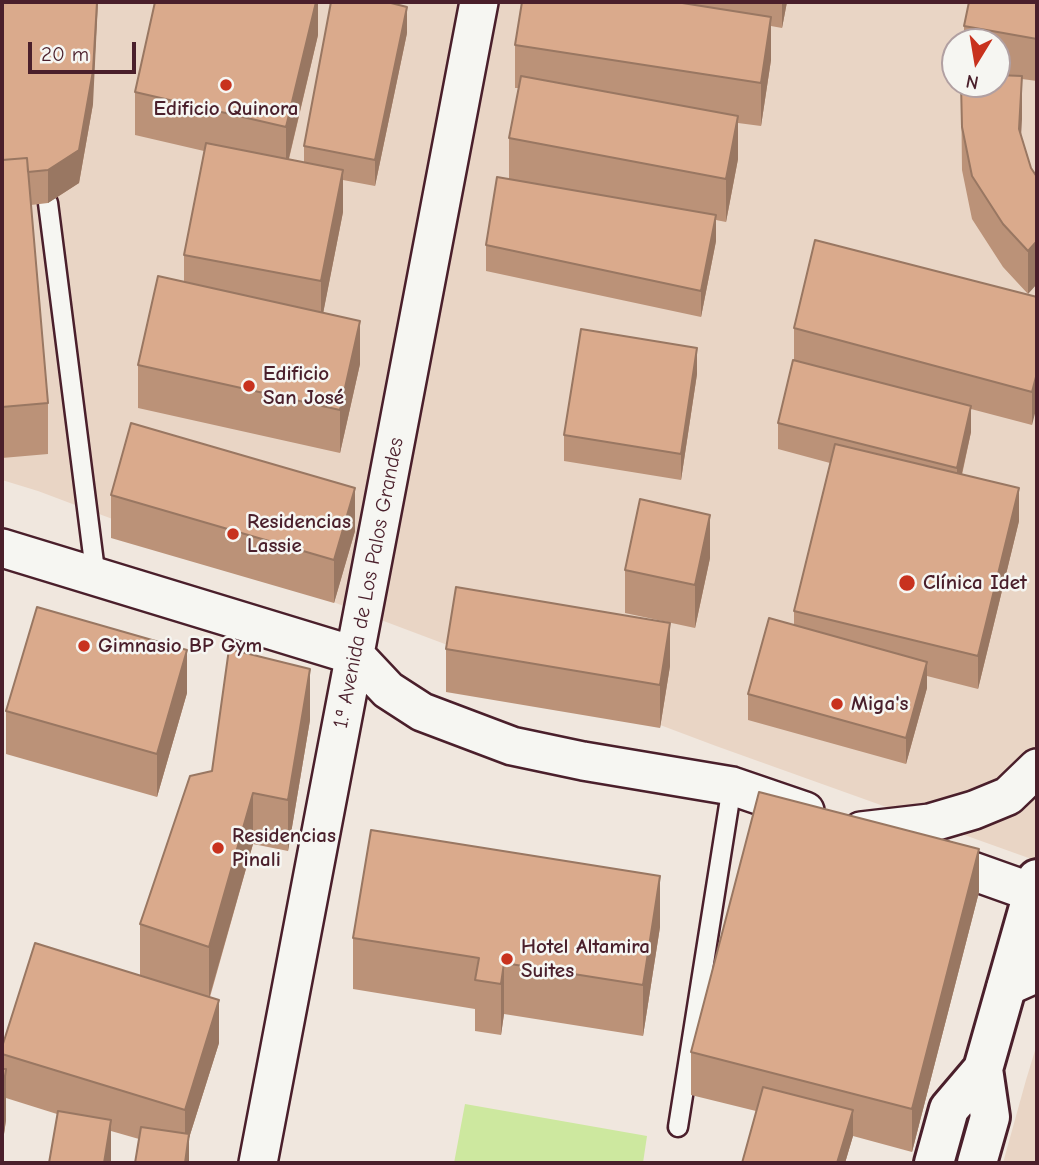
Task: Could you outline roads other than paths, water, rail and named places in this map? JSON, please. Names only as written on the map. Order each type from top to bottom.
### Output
[{"type":"main road","points":[[934,1163],[949,1109],[983,1069],[1022,980],[1036,889]]},
{"type":"main road","points":[[977,1163],[989,1117],[983,1069]]},
{"type":"street","name":"1.ª Avenida de Los Palos Grandes","points":[[258,1163],[479,2]]},
{"type":"street","points":[[2,548],[356,656],[388,690],[422,712],[512,746],[732,786],[1036,889]]},
{"type":"street","points":[[861,831],[930,823],[974,810],[1008,796],[1037,768]]},
{"type":"lane","points":[[48,203],[94,564]]},
{"type":"lane","points":[[678,1128],[732,786]]},
{"type":"place","name":"Edificio Quinora","points":[[226,85]]},
{"type":"place","name":"Edificio San José","points":[[249,386]]},
{"type":"place","name":"Residencias Lassie","points":[[233,534]]},
{"type":"place","name":"Clínica Idet","points":[[907,583]]},
{"type":"place","name":"Gimnasio BP Gym","points":[[84,646]]},
{"type":"place","name":"Miga's","points":[[837,704]]},
{"type":"place","name":"Residencias Pinali","points":[[218,848]]},
{"type":"place","name":"Hotel Altamira Suites","points":[[507,959]]}]
